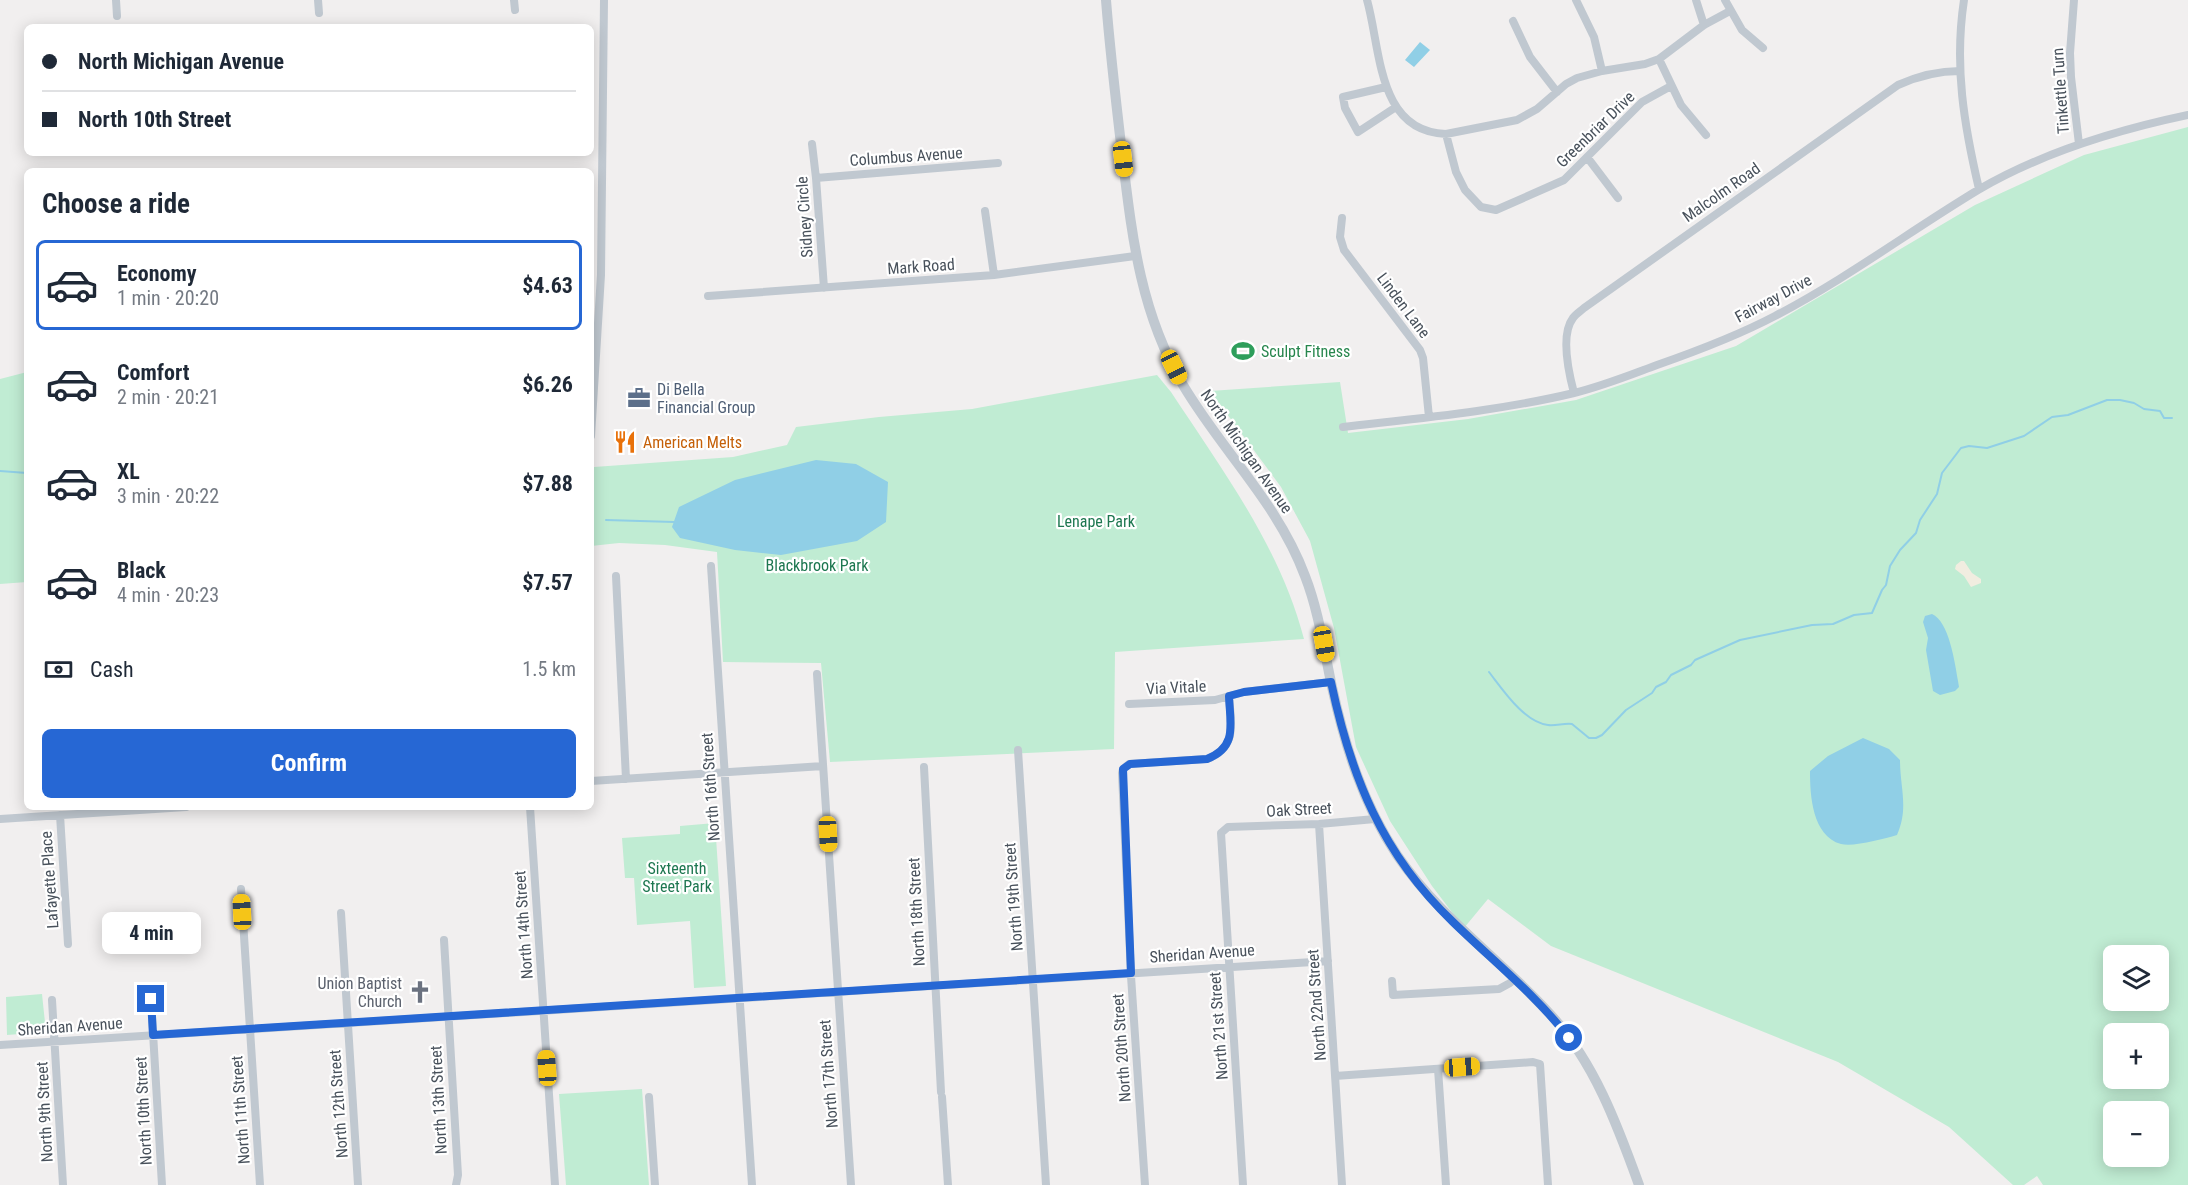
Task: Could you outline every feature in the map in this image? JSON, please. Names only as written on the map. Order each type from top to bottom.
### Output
[{"type":"street","points":[[116,0],[117,16]]},
{"type":"street","points":[[318,0],[320,13]]},
{"type":"street","points":[[594,388],[601,275],[604,0]]},
{"type":"street","name":"North Michigan Avenue","points":[[1106,0],[1135,255],[1151,319],[1182,384],[1202,415],[1263,496],[1294,550],[1316,611],[1350,757],[1375,819],[1397,855],[1424,891],[1452,921],[1551,1014],[1583,1056],[1605,1099],[1639,1185]]},
{"type":"street","points":[[1367,0],[1386,87],[1396,107],[1412,123],[1435,134],[1446,134],[1517,120],[1537,109],[1577,78],[1602,70],[1632,67],[1659,59],[1704,25],[1730,11]]},
{"type":"street","points":[[1576,0],[1594,37],[1602,70]]},
{"type":"street","points":[[1696,0],[1704,25]]},
{"type":"street","points":[[1725,0],[1742,30],[1763,48]]},
{"type":"street","points":[[1964,0],[1959,55],[1963,114],[1979,189]]},
{"type":"street","name":"Tinkettle Turn","points":[[2074,0],[2070,77],[2079,144]]},
{"type":"street","points":[[1513,21],[1530,57],[1557,92]]},
{"type":"street","points":[[1659,59],[1671,86],[1693,122],[1706,135]]},
{"type":"street","name":"Malcolm Road","points":[[1574,393],[1567,367],[1567,340],[1572,318],[1898,85],[1933,73],[1960,71]]},
{"type":"street","name":"Greenbriar Drive","points":[[1446,134],[1456,172],[1466,189],[1481,207],[1503,208],[1524,196],[1564,180],[1642,102],[1671,86]]},
{"type":"street","points":[[1386,87],[1343,97],[1351,122],[1358,132],[1396,107]]},
{"type":"street","name":"Fairway Drive","points":[[1343,428],[1477,411],[1574,393],[1612,382],[1715,344],[1776,315],[1833,282],[1979,189],[2079,144],[2125,129],[2188,115]]},
{"type":"street","name":"Sidney Circle","points":[[812,144],[824,288]]},
{"type":"street","points":[[1587,157],[1618,198]]},
{"type":"street","name":"Columbus Avenue","points":[[816,177],[998,163]]},
{"type":"street","points":[[986,211],[994,275]]},
{"type":"street","name":"Linden Lane","points":[[1342,218],[1340,237],[1344,250],[1420,350],[1423,357],[1429,417]]},
{"type":"street","name":"Mark Road","points":[[708,296],[994,275],[1135,255]]},
{"type":"street","name":"North 16th Street","points":[[711,566],[752,1185]]},
{"type":"street","points":[[616,576],[626,779]]},
{"type":"street","name":"North 17th Street","points":[[818,674],[850,1185]]},
{"type":"street","name":"Via Vitale","points":[[1129,704],[1215,699],[1244,692],[1331,682]]},
{"type":"street","name":"North 20th Street","points":[[1145,1185],[1131,973],[1122,773],[1125,766],[1130,764],[1207,759],[1217,755],[1226,748],[1230,736],[1229,696]]},
{"type":"street","name":"North 19th Street","points":[[1018,750],[1046,1185]]},
{"type":"street","points":[[594,781],[823,766]]},
{"type":"street","name":"North 18th Street","points":[[924,767],[934,986],[948,1185]]},
{"type":"street","points":[[0,819],[139,810]]},
{"type":"street","name":"North 14th Street","points":[[530,810],[555,1185]]},
{"type":"street","name":"Lafayette Place","points":[[60,815],[68,944]]},
{"type":"street","name":"Oak Street","points":[[1225,830],[1228,827],[1319,824],[1375,819]]},
{"type":"street","name":"North 22nd Street","points":[[1319,824],[1342,1185]]},
{"type":"street","name":"North 21st Street","points":[[1225,830],[1221,833],[1243,1185]]},
{"type":"street","name":"North 11th Street","points":[[241,889],[260,1185]]},
{"type":"street","name":"North 12th Street","points":[[341,913],[358,1185]]},
{"type":"street","name":"North 13th Street","points":[[444,940],[458,1175],[456,1185]]},
{"type":"street","name":"Sheridan Avenue","points":[[0,1045],[1328,960]]},
{"type":"street","points":[[1392,981],[1393,995],[1499,989],[1514,979]]},
{"type":"street","name":"North 10th Street","points":[[151,999],[162,1185]]},
{"type":"street","name":"North 9th Street","points":[[52,1000],[63,1185]]},
{"type":"street","points":[[1335,1076],[1533,1062],[1540,1064],[1548,1185]]},
{"type":"street","points":[[1438,1069],[1446,1185]]},
{"type":"street","points":[[649,1097],[655,1185]]},
{"type":"green space","points":[[2188,127],[2188,1185],[2043,1185],[2037,1176],[2024,1185],[2013,1185],[1949,1127],[1838,1062],[1551,946],[1488,899],[1464,928],[1432,886],[1390,821],[1356,747],[1334,628],[1310,541],[1281,487],[1210,391],[1340,382],[1348,433],[1468,419],[1576,400],[1736,346],[1975,205],[2084,155]]},
{"type":"green space","points":[[24,373],[24,582],[0,584],[0,379]]},
{"type":"green space","points":[[1157,375],[1171,392],[1230,481],[1265,541],[1294,605],[1304,639],[1115,652],[1114,749],[830,762],[821,663],[723,662],[717,552],[665,545],[619,543],[594,546],[594,467],[733,457],[787,445],[796,427],[972,409]]},
{"type":"green space","name":"Sixteenth Street Park","points":[[715,823],[726,986],[694,988],[690,921],[637,925],[634,878],[625,878],[622,838],[680,834],[680,826]]},
{"type":"green space","points":[[42,994],[46,1032],[7,1035],[6,997]]},
{"type":"green space","points":[[642,1089],[649,1185],[566,1185],[559,1094]]},
{"type":"sand","points":[[1961,561],[1964,561],[1972,573],[1981,579],[1981,583],[1971,587],[1964,576],[1955,569]]},
{"type":"water","points":[[1420,42],[1430,50],[1414,67],[1405,60]]},
{"type":"water","points":[[816,460],[856,464],[888,482],[886,522],[857,541],[781,555],[735,550],[680,538],[672,527],[679,507],[735,480]]},
{"type":"water","points":[[1932,614],[1938,618],[1947,634],[1959,687],[1955,691],[1940,695],[1933,691],[1926,650],[1928,638],[1923,622],[1925,616]]},
{"type":"water","points":[[1863,738],[1889,749],[1900,760],[1903,816],[1897,835],[1861,844],[1841,844],[1831,840],[1818,824],[1812,803],[1810,771],[1828,756]]},
{"type":"waterway","points":[[1489,672],[1522,712],[1539,723],[1572,724],[1589,738],[1596,738],[1602,735],[1626,710],[1652,693],[1671,675],[1691,665],[1695,660],[1740,640],[1812,625],[1833,624],[1854,615],[1872,613],[1886,585],[1890,566],[1900,550],[1916,533],[1920,520],[1937,494],[1942,473],[1961,448],[1969,446],[1987,448],[2024,436],[2052,417],[2068,415],[2107,400],[2134,403],[2144,409],[2160,411],[2164,418],[2172,418]]},
{"type":"waterway","points":[[0,471],[24,473]]},
{"type":"waterway","points":[[606,520],[674,522]]},
{"type":"place","name":"Sculpt Fitness","points":[[1243,351]]},
{"type":"place","name":"Di Bella Financial Group","points":[[639,398]]},
{"type":"place","name":"American Melts","points":[[625,442]]},
{"type":"place","name":"Union Baptist Church","points":[[420,992]]},
{"type":"route","points":[[151,999],[153,1035],[1131,973],[1122,773],[1125,766],[1207,759],[1217,755],[1226,748],[1230,736],[1229,696],[1244,692],[1331,682],[1350,757],[1375,819],[1397,855],[1424,891],[1452,921],[1551,1014],[1569,1038]]},
{"type":"park label","name":"Lenape Park","points":[[1096,521]]},
{"type":"park label","name":"Blackbrook Park","points":[[817,565]]}]
